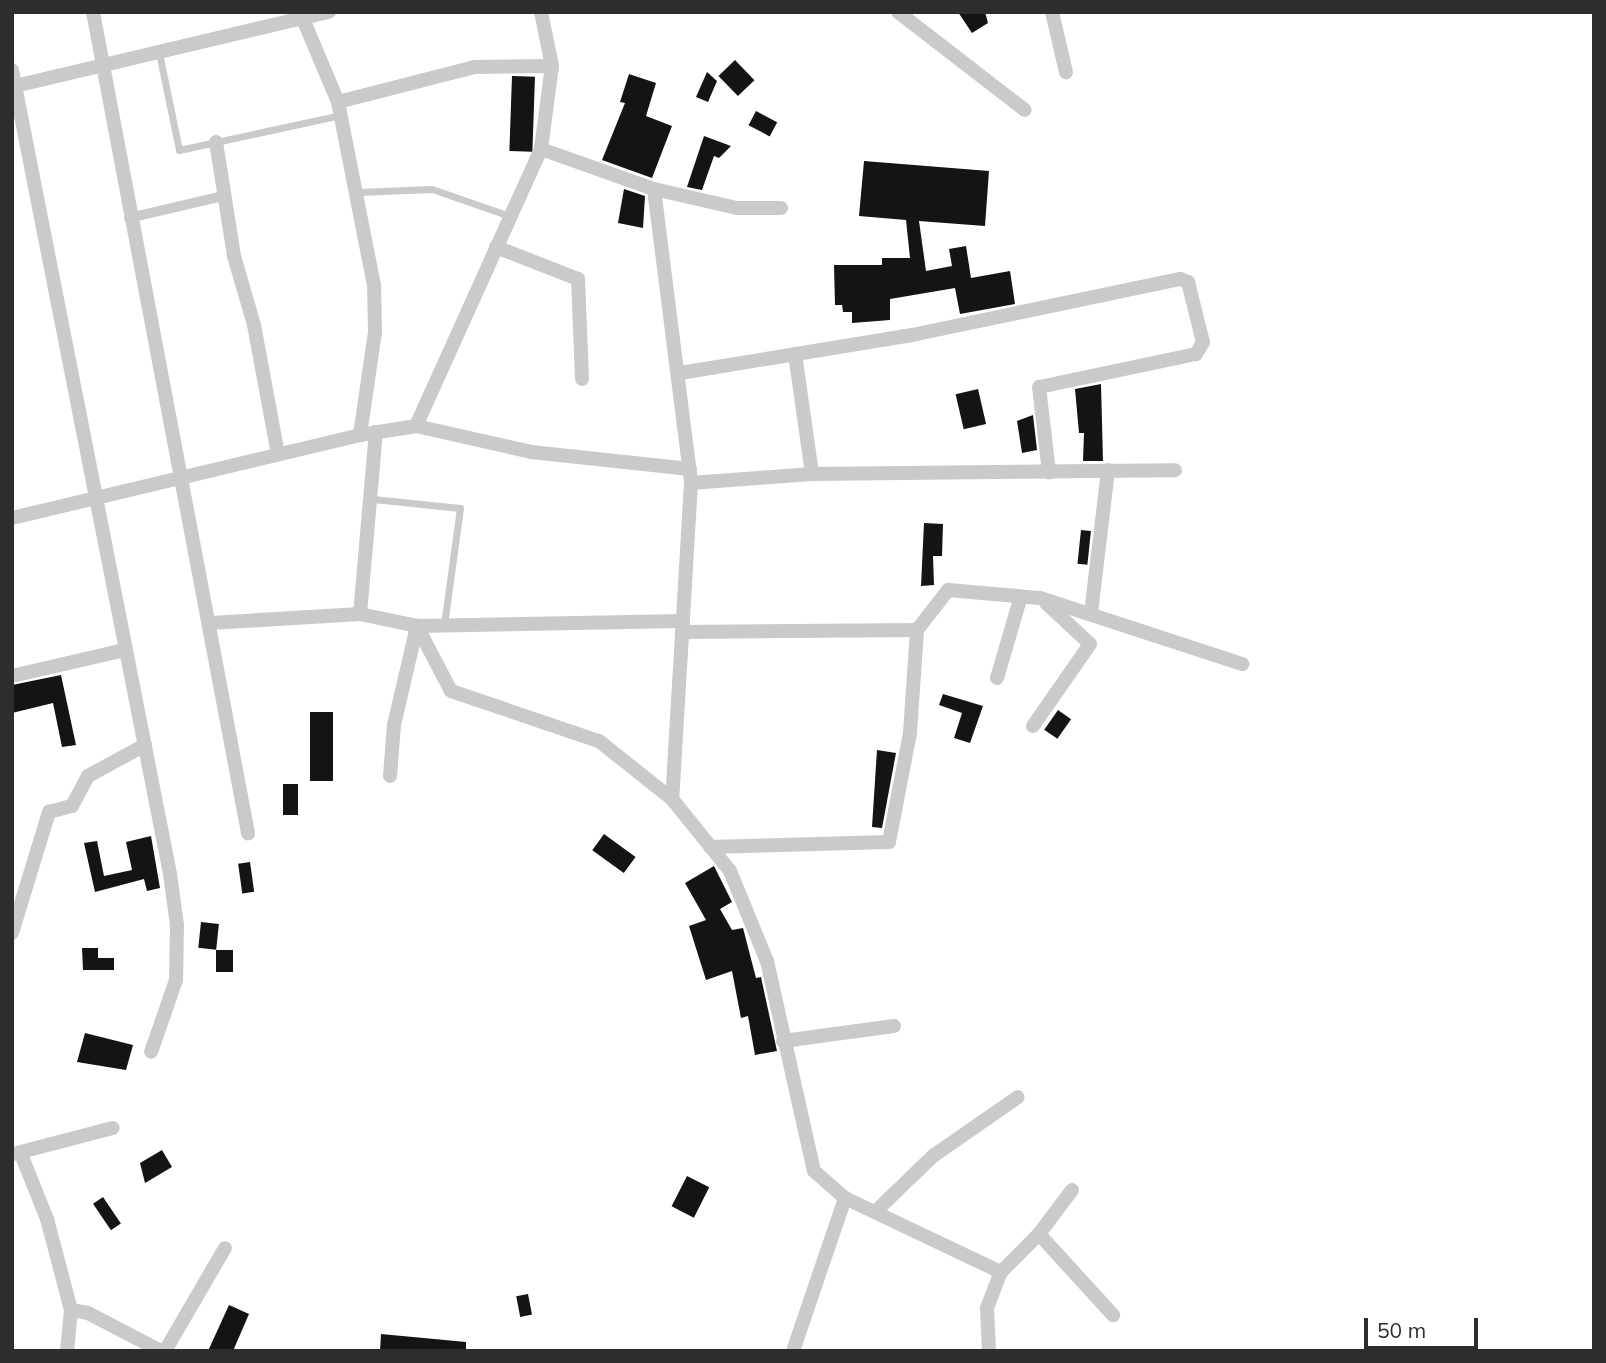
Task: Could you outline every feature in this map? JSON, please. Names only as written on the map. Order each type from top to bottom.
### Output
[{"type":"street","points":[[93,12],[129,218],[183,477],[248,833]]},
{"type":"street","points":[[15,86],[329,12]]},
{"type":"street","points":[[416,426],[541,149],[552,66],[541,12]]},
{"type":"street","points":[[898,12],[1025,110]]},
{"type":"street","points":[[1052,12],[1066,72]]},
{"type":"street","points":[[303,19],[340,108],[374,285],[375,332],[360,435]]},
{"type":"street","points":[[340,108],[474,67],[552,66]]},
{"type":"street","points":[[12,70],[145,745],[177,925],[176,980],[151,1052]]},
{"type":"street","points":[[216,142],[223,196],[254,325],[278,454]]},
{"type":"street","points":[[541,149],[654,189],[737,208],[781,208]]},
{"type":"street","points":[[654,189],[680,373],[690,476],[672,799]]},
{"type":"street","points":[[129,218],[223,196]]},
{"type":"street","points":[[496,247],[578,279],[582,380]]},
{"type":"street","points":[[680,373],[795,354],[1180,279],[1188,282],[1203,342],[1196,354],[1039,387],[1049,472]]},
{"type":"street","points":[[795,354],[812,474]]},
{"type":"street","points":[[12,518],[360,435],[416,426],[531,452],[690,476],[1175,470]]},
{"type":"street","points":[[360,614],[373,499],[376,432]]},
{"type":"street","points":[[1091,613],[1108,470]]},
{"type":"street","points":[[710,847],[889,842],[910,733],[917,630],[948,590],[1040,598],[1242,664]]},
{"type":"street","points":[[997,678],[1021,596]]},
{"type":"street","points":[[1032,726],[1090,644],[1040,598]]},
{"type":"street","points":[[211,623],[360,614],[417,626],[682,626],[917,630]]},
{"type":"street","points":[[390,776],[394,725],[417,626]]},
{"type":"street","points":[[417,626],[451,691],[599,741],[672,799],[730,871],[767,961],[814,1171],[845,1198],[1001,1272]]},
{"type":"street","points":[[12,676],[125,650]]},
{"type":"street","points":[[12,933],[48,812],[72,806],[88,776],[145,745]]},
{"type":"street","points":[[783,1041],[894,1026]]},
{"type":"street","points":[[874,1212],[933,1156],[1018,1097]]},
{"type":"street","points":[[67,1351],[71,1310],[47,1219],[17,1154],[113,1128]]},
{"type":"street","points":[[989,1351],[987,1308],[1001,1272],[1039,1234],[1072,1190]]},
{"type":"street","points":[[793,1351],[845,1198]]},
{"type":"street","points":[[1039,1234],[1113,1315]]},
{"type":"street","points":[[71,1310],[88,1313],[163,1351],[225,1248]]},
{"type":"lane","points":[[159,53],[179,150],[340,108]]},
{"type":"lane","points":[[358,192],[432,189],[510,216]]},
{"type":"lane","points":[[373,499],[460,508],[444,625]]},
{"type":"building","points":[[958,12],[985,12],[988,23],[972,33]]},
{"type":"building","points":[[735,60],[754,80],[738,96],[718,76]]},
{"type":"building","points":[[707,72],[717,81],[708,102],[696,97]]},
{"type":"building","points":[[629,74],[656,83],[646,116],[672,126],[652,178],[602,160],[625,103],[620,102]]},
{"type":"building","points":[[512,76],[535,77],[532,152],[509,151]]},
{"type":"building","points":[[756,111],[777,122],[770,136],[748,125]]},
{"type":"building","points":[[704,136],[731,146],[719,158],[714,156],[702,190],[687,187]]},
{"type":"building","points":[[864,161],[989,171],[985,226],[919,221],[926,271],[952,266],[949,249],[966,246],[971,278],[1010,271],[1015,304],[960,314],[955,288],[890,299],[890,320],[852,323],[852,312],[843,312],[842,305],[835,305],[834,265],[882,265],[882,258],[910,258],[906,220],[859,216]]},
{"type":"building","points":[[624,189],[645,196],[643,228],[618,223]]},
{"type":"building","points":[[1101,384],[1103,461],[1083,461],[1084,433],[1079,433],[1075,389]]},
{"type":"building","points":[[978,389],[986,424],[964,429],[956,394]]},
{"type":"building","points":[[1033,415],[1037,450],[1022,453],[1017,421]]},
{"type":"building","points":[[924,523],[943,524],[942,556],[933,556],[934,585],[921,586]]},
{"type":"building","points":[[1081,530],[1091,531],[1087,565],[1077,564]]},
{"type":"building","points":[[61,675],[76,745],[62,747],[53,703],[12,713],[12,685]]},
{"type":"building","points":[[943,694],[983,706],[970,743],[954,738],[962,713],[939,705]]},
{"type":"building","points":[[1058,710],[1071,719],[1057,739],[1044,730]]},
{"type":"building","points":[[310,712],[333,712],[333,781],[310,781]]},
{"type":"building","points":[[877,750],[896,753],[882,828],[872,827]]},
{"type":"building","points":[[283,784],[298,784],[298,815],[283,815]]},
{"type":"building","points":[[604,834],[636,857],[624,873],[592,850]]},
{"type":"building","points":[[151,836],[160,888],[147,891],[144,879],[95,892],[84,843],[97,841],[104,876],[132,870],[126,842]]},
{"type":"building","points":[[250,862],[254,892],[242,893],[238,864]]},
{"type":"building","points":[[714,866],[732,902],[720,909],[732,930],[743,928],[756,978],[761,977],[777,1051],[755,1055],[748,1016],[741,1018],[732,971],[706,980],[689,926],[706,920],[685,883]]},
{"type":"building","points":[[201,922],[219,924],[216,950],[198,948]]},
{"type":"building","points":[[82,948],[98,948],[98,958],[114,958],[114,970],[83,970]]},
{"type":"building","points":[[216,950],[233,950],[233,972],[216,972]]},
{"type":"building","points":[[85,1033],[133,1045],[126,1070],[77,1062]]},
{"type":"building","points":[[162,1150],[172,1167],[145,1183],[140,1163]]},
{"type":"building","points":[[687,1176],[709,1187],[694,1218],[672,1206]]},
{"type":"building","points":[[103,1197],[121,1224],[111,1230],[93,1204]]},
{"type":"building","points":[[528,1294],[532,1315],[520,1317],[516,1296]]},
{"type":"building","points":[[229,1305],[249,1314],[233,1351],[208,1351]]},
{"type":"building","points":[[381,1334],[466,1342],[466,1351],[380,1351]]}]
